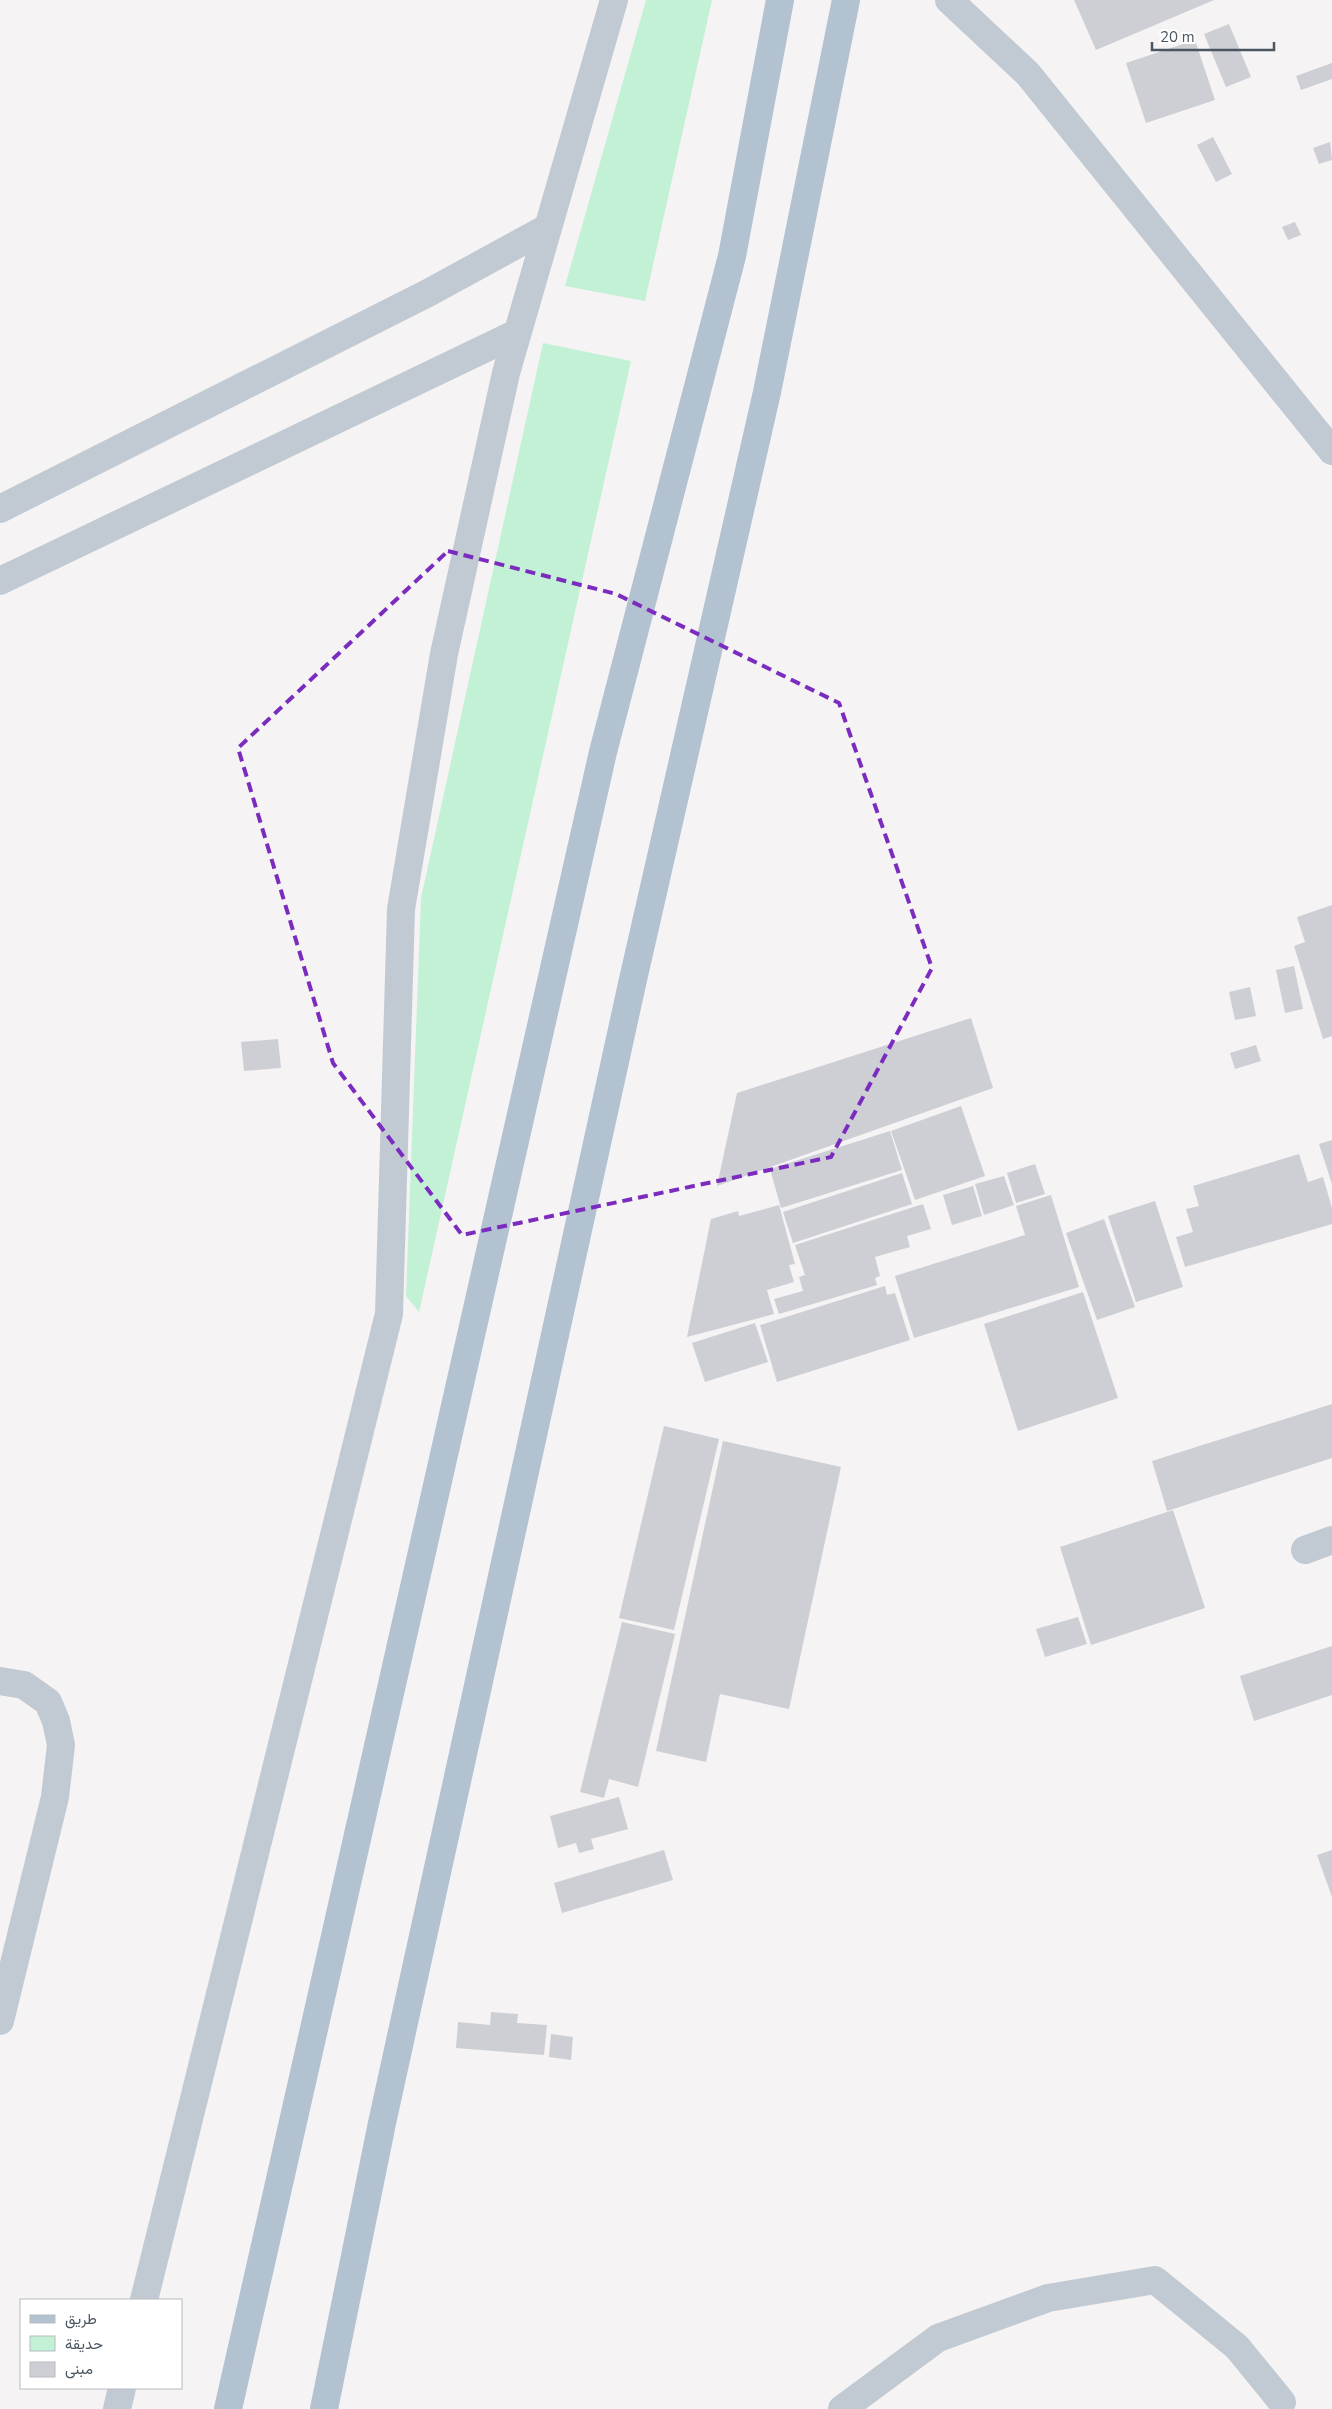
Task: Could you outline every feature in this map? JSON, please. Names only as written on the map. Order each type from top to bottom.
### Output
[{"type":"main road","points":[[228,2409],[602,752],[732,256],[780,0]]},
{"type":"main road","points":[[324,2409],[382,2122],[632,984],[767,392],[846,0]]},
{"type":"street","points":[[144,2299],[389,1314],[402,909],[444,654],[506,373],[614,0]]},
{"type":"street","points":[[949,0],[1028,74],[1332,451]]},
{"type":"street","points":[[0,509],[428,293],[547,228]]},
{"type":"street","points":[[0,581],[517,333]]},
{"type":"street","points":[[1305,1550],[1332,1540]]},
{"type":"street","points":[[0,1681],[24,1685],[48,1702],[56,1720],[60,1746],[55,1796],[0,2022]]},
{"type":"street","points":[[842,2409],[938,2338],[1048,2298],[1155,2280],[1237,2347],[1282,2402]]},
{"type":"street","points":[[117,2409],[122,2389]]},
{"type":"highlighted area","points":[[448,551],[616,594],[839,703],[932,968],[831,1157],[462,1235],[333,1063],[238,748]]},
{"type":"green space","points":[[646,0],[712,0],[645,301],[565,286]]},
{"type":"green space","points":[[543,343],[631,361],[419,1312],[406,1296],[421,898]]},
{"type":"building","points":[[1074,0],[1214,0],[1096,50]]},
{"type":"building","points":[[1229,24],[1251,77],[1226,87],[1204,34]]},
{"type":"building","points":[[1195,40],[1215,100],[1146,123],[1126,63]]},
{"type":"building","points":[[1332,63],[1332,79],[1301,90],[1296,76]]},
{"type":"building","points":[[1213,137],[1232,174],[1216,182],[1197,145]]},
{"type":"building","points":[[1330,142],[1332,160],[1319,164],[1313,148]]},
{"type":"building","points":[[1295,222],[1301,235],[1288,240],[1282,227]]},
{"type":"building","points":[[1332,905],[1332,1036],[1323,1039],[1294,946],[1305,942],[1297,917]]},
{"type":"building","points":[[1294,966],[1303,1009],[1285,1013],[1276,970]]},
{"type":"building","points":[[1250,987],[1256,1016],[1235,1020],[1229,992]]},
{"type":"building","points":[[971,1018],[993,1088],[717,1186],[737,1093]]},
{"type":"building","points":[[278,1039],[281,1068],[244,1071],[241,1042]]},
{"type":"building","points":[[1256,1045],[1261,1061],[1235,1069],[1230,1053]]},
{"type":"building","points":[[961,1106],[985,1176],[915,1200],[891,1131]]},
{"type":"building","points":[[890,1131],[902,1170],[781,1208],[770,1169]]},
{"type":"building","points":[[1332,1140],[1332,1184],[1319,1144]]},
{"type":"building","points":[[1299,1154],[1308,1182],[1323,1177],[1332,1208],[1332,1224],[1185,1267],[1176,1237],[1193,1232],[1186,1209],[1199,1206],[1193,1186]]},
{"type":"building","points":[[1035,1164],[1045,1194],[1016,1203],[1007,1173]]},
{"type":"building","points":[[902,1173],[912,1204],[793,1243],[783,1212]]},
{"type":"building","points":[[1004,1176],[1014,1205],[984,1215],[975,1184]]},
{"type":"building","points":[[973,1186],[982,1216],[952,1225],[943,1195]]},
{"type":"building","points":[[1051,1195],[1079,1287],[914,1338],[895,1276],[1025,1235],[1016,1206]]},
{"type":"building","points":[[1155,1201],[1183,1287],[1136,1302],[1108,1216]]},
{"type":"building","points":[[923,1204],[931,1229],[907,1236],[910,1247],[875,1257],[880,1276],[875,1278],[877,1285],[779,1314],[774,1299],[803,1291],[799,1277],[805,1275],[795,1245]]},
{"type":"building","points":[[779,1205],[795,1264],[789,1265],[794,1282],[767,1290],[774,1314],[687,1337],[711,1219],[738,1211],[739,1216]]},
{"type":"building","points":[[1104,1219],[1135,1307],[1097,1320],[1066,1233]]},
{"type":"building","points":[[885,1286],[887,1295],[895,1293],[910,1340],[777,1382],[760,1325]]},
{"type":"building","points":[[1083,1292],[1118,1398],[1018,1431],[984,1324]]},
{"type":"building","points":[[755,1323],[768,1362],[705,1382],[692,1343]]},
{"type":"building","points":[[1332,1404],[1332,1458],[1167,1511],[1152,1461]]},
{"type":"building","points":[[664,1426],[719,1439],[674,1630],[619,1618]]},
{"type":"building","points":[[723,1441],[841,1467],[789,1709],[720,1694],[706,1762],[656,1751]]},
{"type":"building","points":[[1173,1510],[1205,1608],[1091,1645],[1060,1547]]},
{"type":"building","points":[[1078,1617],[1087,1644],[1045,1657],[1036,1629]]},
{"type":"building","points":[[622,1622],[675,1634],[638,1787],[609,1779],[604,1798],[580,1792]]},
{"type":"building","points":[[1332,1646],[1332,1695],[1254,1721],[1240,1676]]},
{"type":"building","points":[[619,1797],[628,1829],[591,1839],[594,1849],[579,1853],[576,1843],[558,1848],[550,1816]]},
{"type":"building","points":[[664,1850],[673,1880],[562,1913],[554,1883]]},
{"type":"building","points":[[1332,1850],[1332,1897],[1317,1855]]},
{"type":"building","points":[[491,2012],[518,2014],[517,2023],[547,2025],[544,2055],[456,2048],[458,2022],[490,2025]]},
{"type":"building","points":[[551,2034],[573,2037],[571,2060],[549,2057]]}]
